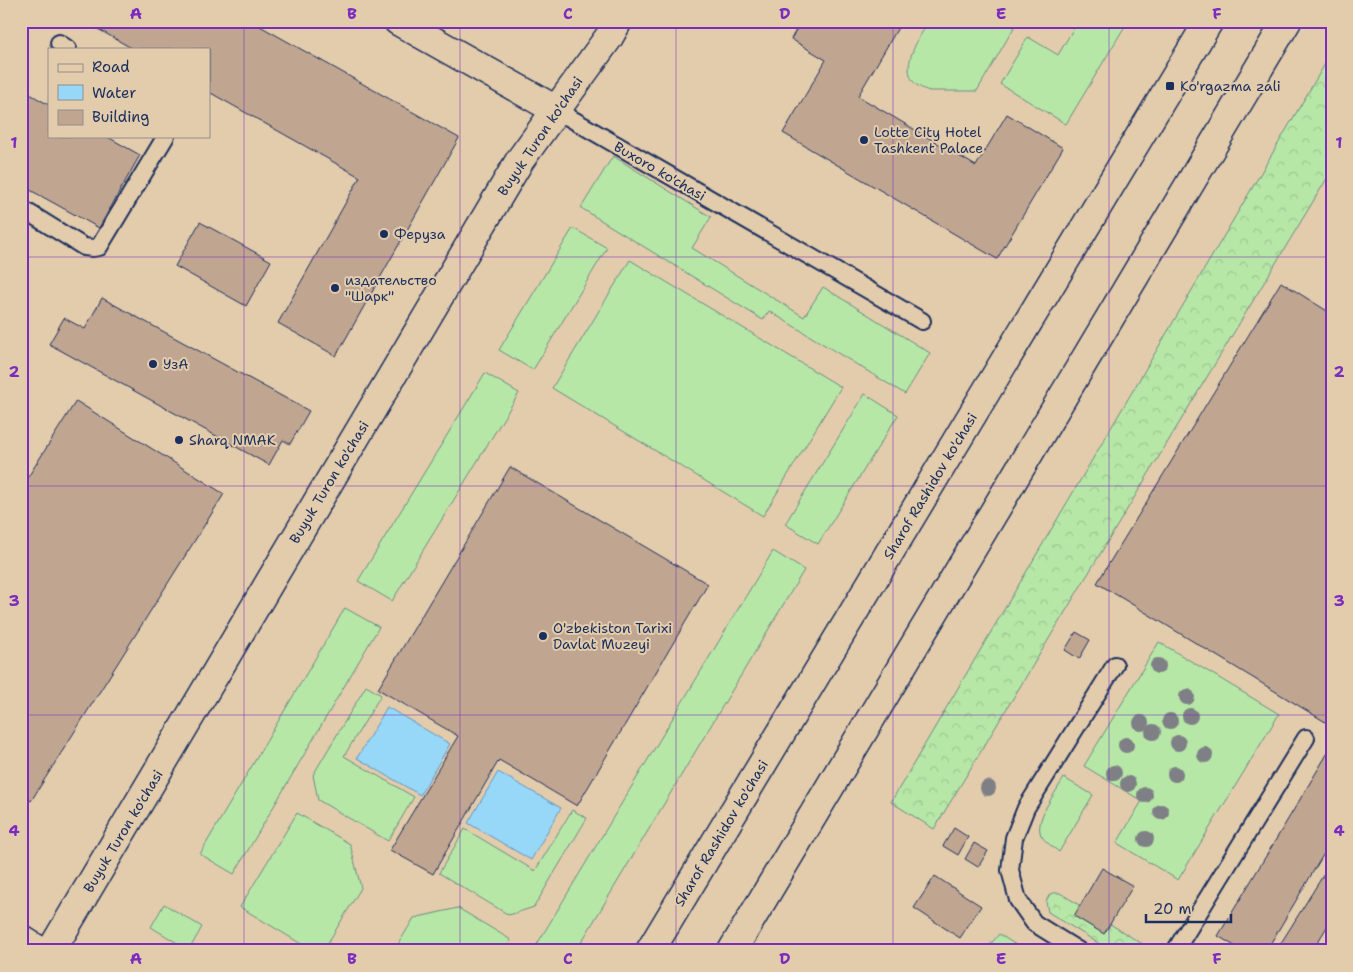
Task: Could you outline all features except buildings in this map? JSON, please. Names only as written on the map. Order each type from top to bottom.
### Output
[{"type":"main road","name":"Buxoro ko'chasi","points":[[398,21],[556,110]]},
{"type":"main road","name":"Buyuk Turon ko'chasi","points":[[52,951],[515,168],[609,37],[618,21]]},
{"type":"main road","name":"Sharof Rashidov ko'chasi","points":[[650,951],[1209,21]]},
{"type":"main road","points":[[732,951],[1287,21]]},
{"type":"main road","points":[[21,939],[40,951]]},
{"type":"lane","name":"Buxoro ko'chasi","points":[[556,110],[922,320]]},
{"type":"lane","points":[[21,208],[84,247],[99,247],[165,138]]},
{"type":"lane","points":[[1079,951],[1034,922],[1018,900],[1010,870],[1014,838],[1026,808],[1115,665]]},
{"type":"lane","points":[[1175,951],[1306,738]]},
{"type":"green space","points":[[929,21],[1011,21],[1016,24],[977,91],[930,91],[918,86],[912,79],[909,70],[913,50]]},
{"type":"green space","points":[[1078,21],[1128,21],[1066,124],[1000,84],[1028,37],[1058,55]]},
{"type":"green space","points":[[1332,52],[1332,170],[934,829],[891,802]]},
{"type":"green space","points":[[613,156],[711,217],[692,248],[804,317],[823,287],[930,353],[905,394],[769,311],[763,320],[581,208]]},
{"type":"green space","points":[[573,228],[607,248],[533,370],[499,350]]},
{"type":"green space","points":[[630,260],[841,387],[763,516],[552,388]]},
{"type":"green space","points":[[485,373],[519,393],[392,601],[358,581]]},
{"type":"green space","points":[[865,394],[898,415],[818,544],[785,524]]},
{"type":"green space","points":[[773,551],[804,570],[576,951],[533,951]]},
{"type":"green space","points":[[345,608],[379,627],[234,874],[200,854]]},
{"type":"green space","points":[[1159,642],[1279,714],[1178,880],[1117,843],[1142,801],[1084,766]]},
{"type":"green space","points":[[366,686],[381,695],[344,756],[414,797],[388,841],[318,800],[313,775]]},
{"type":"green space","points":[[1064,778],[1093,795],[1059,852],[1043,838],[1040,829],[1043,814]]},
{"type":"green space","points":[[572,810],[587,818],[534,907],[509,915],[439,873],[465,829],[535,871]]},
{"type":"green space","points":[[297,813],[350,844],[361,888],[323,951],[313,951],[240,907]]},
{"type":"green space","points":[[1060,893],[1144,945],[1149,951],[1111,951],[1048,912],[1046,901],[1050,894]]},
{"type":"green space","points":[[164,904],[202,927],[189,950],[151,927]]},
{"type":"green space","points":[[458,908],[511,940],[504,951],[394,951],[414,918]]},
{"type":"green space","points":[[999,934],[1025,951],[985,951]]},
{"type":"water","points":[[387,707],[450,744],[420,795],[357,758]]},
{"type":"water","points":[[498,772],[561,808],[531,860],[468,823]]},
{"type":"place","name":"Ko'rgazma zali","points":[[1170,86]]},
{"type":"place","name":"Lotte City Hotel Tashkent Palace","points":[[864,140]]},
{"type":"place","name":"Феруза","points":[[384,234]]},
{"type":"place","name":"издательство \"Шарк\"","points":[[335,288]]},
{"type":"place","name":"УзА","points":[[153,364]]},
{"type":"place","name":"Sharq NMAK","points":[[179,440]]},
{"type":"place","name":"O'zbekiston Tarixi Davlat Muzeyi","points":[[543,636]]}]
